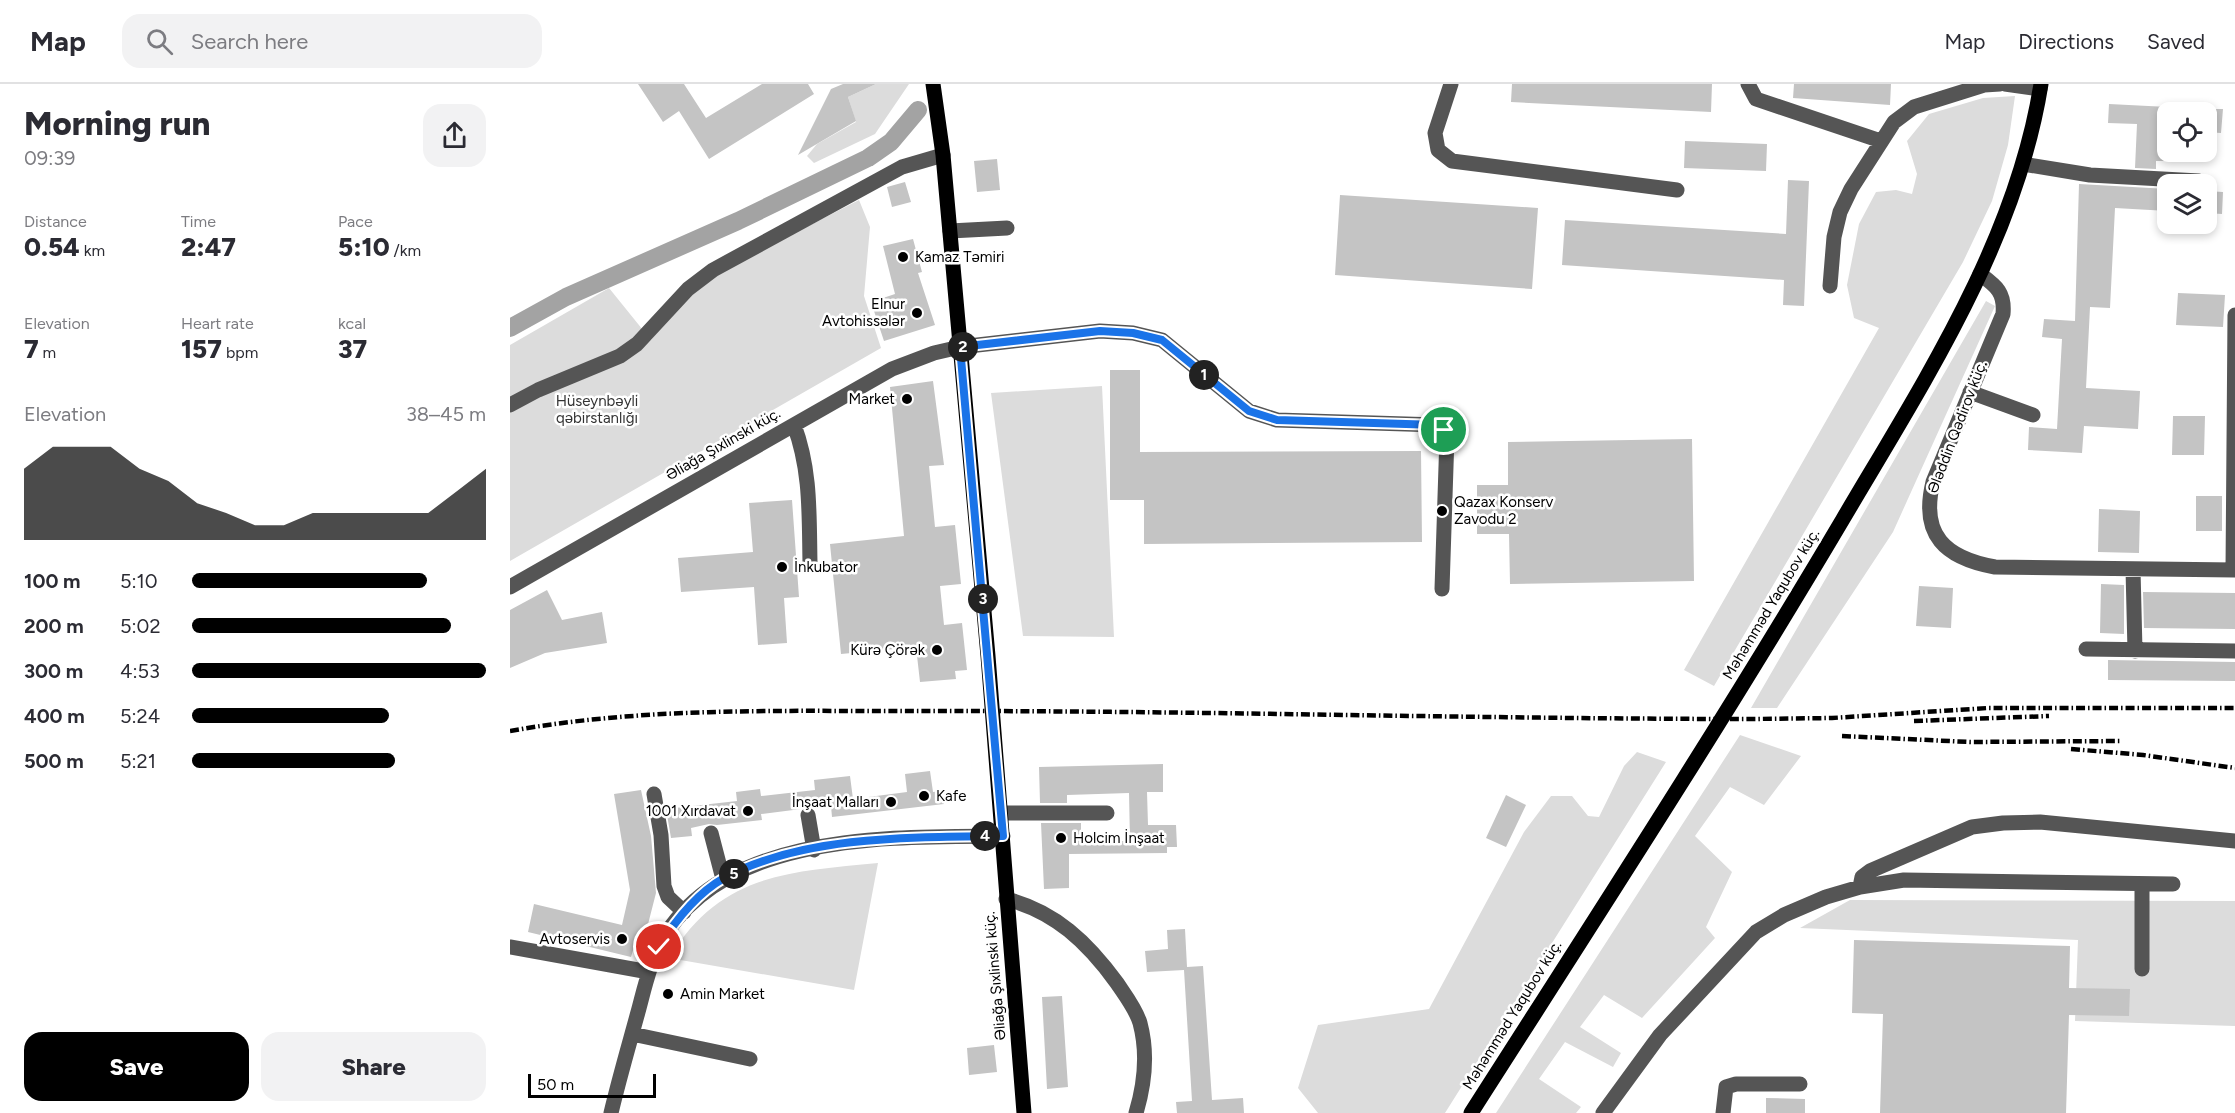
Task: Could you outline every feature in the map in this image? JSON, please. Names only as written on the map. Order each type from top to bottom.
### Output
[{"type":"main road","name":"Əliağa Şıxlinski küç.","points":[[933,84],[950,231],[1003,836],[1024,1113]]},
{"type":"main road","name":"Məhəmməd Yaqubov küç.","points":[[1471,1113],[1780,624],[1890,438],[1980,274],[2003,223],[2023,164],[2040,86]]},
{"type":"street","points":[[1451,84],[1435,132],[1438,150],[1452,161],[1677,190]]},
{"type":"street","points":[[1748,84],[1756,99],[1881,141]]},
{"type":"street","points":[[1830,286],[1834,237],[1840,212],[1894,122],[1914,108],[1984,85],[2000,84]]},
{"type":"street","points":[[2005,84],[2040,86]]},
{"type":"street","points":[[510,405],[538,390],[620,356],[637,344],[688,289],[713,270],[902,167],[943,155]]},
{"type":"street","points":[[2023,164],[2090,175],[2157,179]]},
{"type":"street","points":[[950,231],[1007,228]]},
{"type":"street","name":"Ələddin Qədirov küç.","points":[[1980,274],[1998,286],[2004,303],[2003,314],[1944,455],[1928,502],[1930,522],[1938,538],[1951,553],[1970,562],[1995,567],[2234,570]]},
{"type":"street","points":[[2234,570],[2235,315]]},
{"type":"street","points":[[960,347],[1100,331],[1133,333],[1162,340],[1249,411],[1277,420],[1438,425],[1447,436],[1442,589]]},
{"type":"street","name":"Əliağa Şıxlinski küç.","points":[[510,587],[892,369],[934,353],[960,347]]},
{"type":"street","points":[[1970,392],[2033,415]]},
{"type":"street","points":[[794,425],[807,470],[810,563]]},
{"type":"street","points":[[2133,569],[2135,651]]},
{"type":"street","points":[[2086,650],[2235,651]]},
{"type":"street","points":[[654,794],[661,835],[664,886],[668,897],[684,912]]},
{"type":"street","points":[[1001,813],[1107,813]]},
{"type":"street","points":[[808,815],[814,850]]},
{"type":"street","points":[[1860,887],[1862,877],[1870,871],[1972,827],[2040,822],[2235,841]]},
{"type":"street","points":[[711,833],[723,879]]},
{"type":"street","points":[[611,1113],[649,972],[659,947],[684,912],[723,879],[752,866],[814,850],[898,837],[1003,836]]},
{"type":"street","points":[[1604,1113],[1660,1035],[1756,932],[1816,901],[1860,887],[1904,880],[2173,884]]},
{"type":"street","points":[[2142,884],[2142,969]]},
{"type":"street","points":[[1006,899],[1038,909],[1074,933],[1124,994],[1139,1020],[1144,1045],[1146,1065],[1136,1113]]},
{"type":"street","points":[[510,946],[649,972]]},
{"type":"street","points":[[632,1034],[750,1059]]},
{"type":"street","points":[[1723,1113],[1726,1088],[1736,1084],[1800,1084]]},
{"type":"green space","points":[[876,84],[909,84],[875,134],[814,163],[807,156],[817,144],[856,122],[848,97]]},
{"type":"green space","points":[[2015,96],[2008,145],[1992,201],[1963,262],[1714,686],[1684,670],[1879,328],[1854,318],[1847,285],[1859,224],[1876,192],[1896,190],[1912,194],[1917,174],[1907,141],[1929,114],[1983,98]]},
{"type":"green space","name":"Hüseynbəyli qəbirstanlığı","points":[[859,200],[870,227],[864,296],[881,348],[510,561],[510,345],[609,288],[651,340],[676,308],[717,273]]},
{"type":"green space","points":[[1986,301],[1995,306],[1893,532],[1777,708],[1751,708]]},
{"type":"green space","points":[[1102,386],[1114,637],[1023,636],[991,393]]},
{"type":"green space","points":[[1740,735],[1801,756],[1764,805],[1730,787],[1695,836],[1732,872],[1706,927],[1715,938],[1642,1018],[1604,995],[1580,1027],[1621,1053],[1613,1067],[1565,1042],[1539,1079],[1581,1107],[1576,1113],[1496,1113]]},
{"type":"green space","points":[[1637,752],[1666,762],[1445,1113],[1318,1113],[1298,1088],[1318,1025],[1429,1009],[1524,832],[1551,796],[1572,796],[1588,816],[1599,817],[1624,766]]},
{"type":"green space","points":[[878,863],[854,990],[669,958],[689,930],[711,909],[734,893],[759,882],[786,875]]},
{"type":"green space","points":[[1850,900],[2235,901],[2235,1026],[2075,1021],[2078,940],[1800,928]]},
{"type":"building","points":[[638,84],[684,84],[706,118],[762,84],[808,84],[814,94],[709,159],[679,111],[663,122]]},
{"type":"building","points":[[843,84],[876,84],[848,97],[856,121],[798,155],[831,89]]},
{"type":"building","points":[[1512,84],[1712,84],[1711,112],[1511,102]]},
{"type":"building","points":[[1794,84],[1891,84],[1890,105],[1793,98]]},
{"type":"building","points":[[2109,104],[2157,106],[2156,169],[2135,168],[2137,124],[2108,123]]},
{"type":"building","points":[[2217,109],[2223,109],[2221,133],[2217,133]]},
{"type":"building","points":[[1685,141],[1767,144],[1766,171],[1684,168]]},
{"type":"building","points":[[997,159],[1000,190],[977,192],[974,161]]},
{"type":"building","points":[[1788,180],[1809,181],[1804,306],[1783,305],[1784,280],[1562,265],[1565,220],[1786,234]]},
{"type":"building","points":[[905,182],[911,202],[892,207],[887,187]]},
{"type":"building","points":[[2079,184],[2157,188],[2157,210],[2115,208],[2110,308],[2090,307],[2086,388],[2140,391],[2138,429],[2084,426],[2082,453],[2028,450],[2029,427],[2057,429],[2062,339],[2042,337],[2044,319],[2075,321]]},
{"type":"building","points":[[2217,192],[2223,192],[2222,214],[2217,214]]},
{"type":"building","points":[[1340,195],[1538,208],[1532,289],[1335,275]]},
{"type":"building","points":[[913,239],[922,272],[918,273],[935,325],[884,341],[871,302],[895,294],[883,246]]},
{"type":"building","points":[[2178,293],[2225,295],[2223,327],[2176,325]]},
{"type":"building","points":[[1110,370],[1140,370],[1140,452],[1421,451],[1422,542],[1144,544],[1144,500],[1110,500]]},
{"type":"building","points":[[933,381],[944,465],[929,466],[935,527],[955,525],[961,584],[940,586],[944,625],[962,623],[967,670],[955,671],[956,679],[920,682],[916,647],[841,654],[830,544],[904,536],[890,387]]},
{"type":"building","points":[[2173,416],[2205,416],[2204,455],[2172,455]]},
{"type":"building","points":[[1692,439],[1694,581],[1510,584],[1509,534],[1477,534],[1477,485],[1508,485],[1508,442]]},
{"type":"building","points":[[2196,496],[2222,496],[2222,531],[2196,531]]},
{"type":"building","points":[[792,500],[799,597],[784,598],[787,643],[758,645],[754,587],[681,592],[678,558],[753,552],[749,503]]},
{"type":"building","points":[[2099,509],[2140,511],[2139,553],[2098,552]]},
{"type":"building","points":[[2101,584],[2124,585],[2124,634],[2100,633]]},
{"type":"building","points":[[1919,586],[1953,588],[1951,628],[1916,626]]},
{"type":"building","points":[[547,590],[562,620],[602,612],[607,643],[545,653],[510,668],[510,610]]},
{"type":"building","points":[[2143,592],[2235,593],[2235,629],[2144,628]]},
{"type":"building","points":[[2108,660],[2235,662],[2235,681],[2108,680]]},
{"type":"building","points":[[1163,764],[1163,792],[1147,792],[1148,825],[1176,825],[1177,847],[1167,847],[1167,853],[1069,854],[1069,888],[1044,889],[1041,823],[1081,823],[1081,841],[1130,841],[1129,793],[1067,795],[1067,803],[1040,803],[1039,767]]},
{"type":"building","points":[[930,771],[933,792],[942,791],[944,804],[832,817],[831,806],[807,805],[801,809],[761,814],[762,820],[709,824],[691,828],[692,836],[671,838],[666,809],[737,801],[736,792],[760,789],[761,796],[815,790],[814,780],[850,776],[853,799],[907,792],[905,774]]},
{"type":"building","points":[[641,790],[651,836],[656,893],[646,932],[639,930],[631,957],[528,932],[534,904],[622,925],[630,890],[614,794]]},
{"type":"building","points":[[1506,795],[1526,805],[1506,847],[1486,838]]},
{"type":"building","points":[[1185,929],[1187,967],[1203,966],[1212,1100],[1243,1098],[1244,1113],[1177,1113],[1176,1102],[1192,1101],[1184,970],[1147,972],[1145,951],[1168,949],[1167,930]]},
{"type":"building","points":[[1854,940],[2070,946],[2069,988],[2130,989],[2129,1016],[2069,1015],[2066,1113],[1880,1113],[1883,1014],[1852,1013]]},
{"type":"building","points":[[1062,996],[1068,1087],[1047,1089],[1042,997]]},
{"type":"building","points":[[994,1045],[997,1072],[969,1075],[967,1048]]},
{"type":"building","points":[[1766,1098],[1805,1099],[1805,1113],[1766,1113]]},
{"type":"waterway","points":[[510,328],[566,297],[738,221],[868,158],[891,142],[918,110]]},
{"type":"railway","points":[[510,731],[619,717],[782,711],[1047,711],[1753,719],[1832,718],[1988,708],[2235,708]]},
{"type":"railway","points":[[1914,721],[2049,716]]},
{"type":"railway","points":[[1842,736],[1970,742],[2122,741]]},
{"type":"railway","points":[[2071,749],[2143,755],[2235,768]]},
{"type":"place","name":"Kamaz Təmiri","points":[[903,257]]},
{"type":"place","name":"Elnur Avtohissələr","points":[[917,313]]},
{"type":"place","name":"Market","points":[[907,399]]},
{"type":"place","name":"Qazax Konserv Zavodu 2","points":[[1442,511]]},
{"type":"place","name":"İnkubator","points":[[782,567]]},
{"type":"place","name":"Kürə Çörək","points":[[937,650]]},
{"type":"place","name":"Kafe","points":[[924,796]]},
{"type":"place","name":"İnşaat Malları","points":[[891,802]]},
{"type":"place","name":"1001 Xırdavat","points":[[748,811]]},
{"type":"place","name":"Holcim İnşaat","points":[[1061,838]]},
{"type":"place","name":"Avtoservis","points":[[622,939]]},
{"type":"place","name":"Amin Market","points":[[668,994]]},
{"type":"route","points":[[659,947],[684,912],[699,897],[723,879],[752,866],[788,855],[898,837],[1003,836],[960,347],[1100,331],[1133,333],[1162,340],[1249,411],[1277,420],[1438,425],[1444,430]]}]
